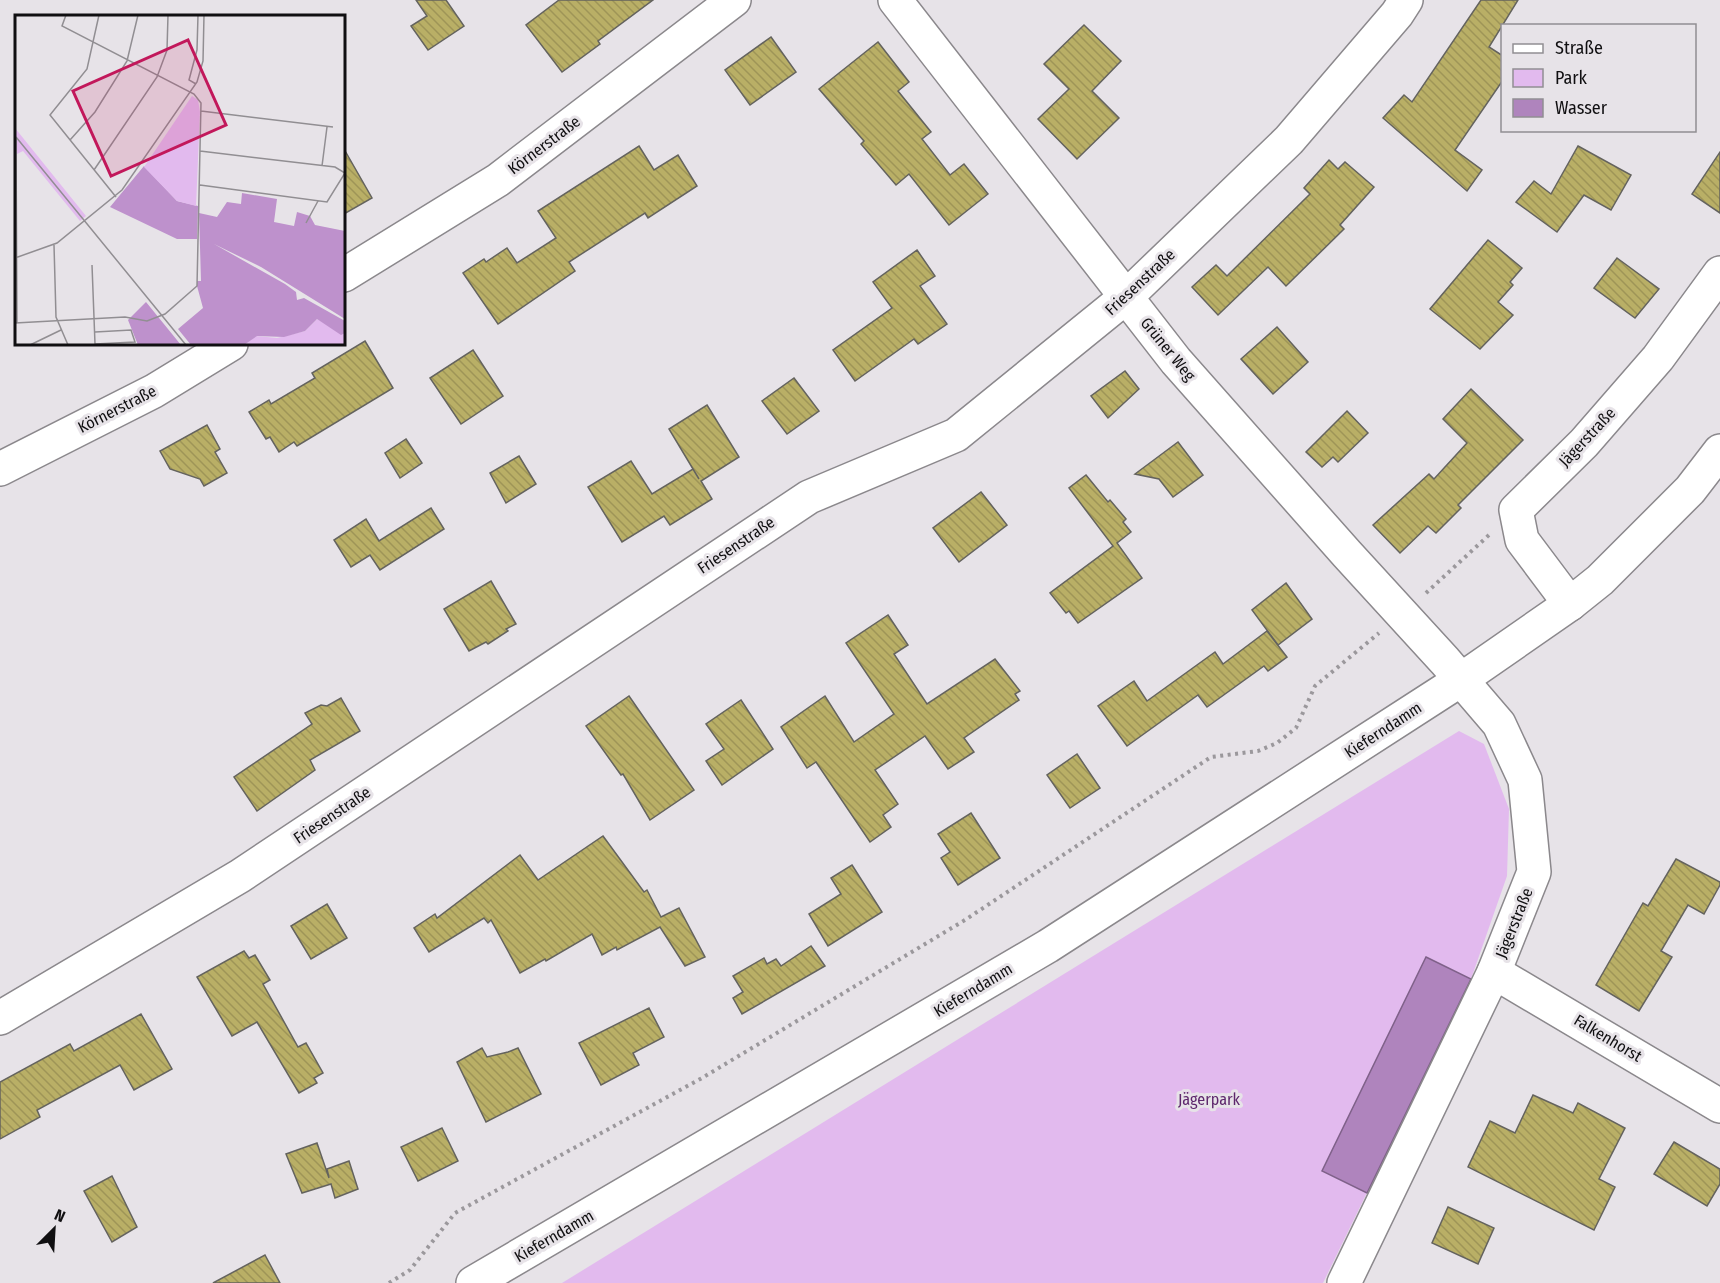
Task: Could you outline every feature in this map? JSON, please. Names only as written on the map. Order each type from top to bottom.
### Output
[{"type":"street","name":"Körnerstraße","points":[[345,274],[498,180],[734,0]]},
{"type":"street","name":"Grüner Weg","points":[[895,0],[1176,361],[1462,680]]},
{"type":"street","name":"Friesenstraße","points":[[0,1018],[240,876],[809,497],[956,435],[1126,297],[1289,140],[1398,14],[1406,0]]},
{"type":"street","name":"Jägerstraße","points":[[1516,510],[1584,443],[1658,358],[1720,273]]},
{"type":"street","name":"Körnerstraße","points":[[0,469],[154,391],[229,345]]},
{"type":"street","points":[[1462,680],[1570,604],[1600,580],[1690,490],[1720,452]]},
{"type":"street","points":[[1516,510],[1522,540],[1570,604]]},
{"type":"street","name":"Jägerstraße","points":[[1344,1283],[1494,972],[1534,872],[1525,780],[1499,724],[1462,680]]},
{"type":"street","name":"Kieferndamm","points":[[473,1283],[1048,946],[1462,680]]},
{"type":"street","name":"Falkenhorst","points":[[1494,972],[1720,1106]]},
{"type":"path","points":[[389,1283],[410,1270],[455,1213],[702,1078],[955,926],[1210,757],[1258,751],[1277,743],[1296,728],[1315,686],[1403,614],[1516,510]]},
{"type":"green space","name":"Jägerpark","points":[[1459,731],[1484,744],[1509,809],[1507,876],[1471,979],[1323,1283],[562,1283]]},
{"type":"water","points":[[1426,957],[1471,979],[1367,1193],[1322,1171]]},
{"type":"building","points":[[416,0],[446,0],[464,26],[428,50],[411,26],[427,16]]},
{"type":"building","points":[[559,0],[653,0],[598,41],[600,44],[562,72],[526,25]]},
{"type":"building","points":[[1481,0],[1518,0],[1501,24],[1489,47],[1501,55],[1501,83],[1455,150],[1482,170],[1467,191],[1383,118],[1404,95],[1412,102]]},
{"type":"building","points":[[1084,25],[1121,61],[1092,91],[1119,118],[1077,159],[1038,119],[1069,89],[1044,64]]},
{"type":"building","points":[[771,37],[796,72],[750,105],[725,70]]},
{"type":"building","points":[[878,42],[909,82],[898,91],[931,132],[922,139],[950,175],[964,164],[988,194],[949,225],[909,174],[896,185],[861,144],[864,141],[819,89]]},
{"type":"building","points":[[639,146],[654,170],[678,155],[697,186],[648,218],[645,213],[569,262],[575,271],[498,324],[463,273],[507,248],[517,263],[556,238],[538,211]]},
{"type":"building","points":[[1578,146],[1631,175],[1611,210],[1584,195],[1557,232],[1516,202],[1534,181],[1551,194]]},
{"type":"building","points":[[345,151],[372,198],[345,213]]},
{"type":"building","points":[[1720,152],[1720,213],[1692,194]]},
{"type":"building","points":[[1329,160],[1338,169],[1345,162],[1374,187],[1340,225],[1344,229],[1286,286],[1268,267],[1218,315],[1192,287],[1216,265],[1227,276],[1310,194],[1304,188]]},
{"type":"building","points":[[1488,240],[1522,268],[1510,282],[1513,285],[1498,302],[1513,315],[1480,349],[1430,309]]},
{"type":"building","points":[[917,250],[935,276],[920,286],[947,324],[918,344],[914,339],[855,381],[833,350],[892,308],[873,282]]},
{"type":"building","points":[[1617,258],[1659,289],[1635,318],[1594,288]]},
{"type":"building","points":[[1277,327],[1308,362],[1273,394],[1241,359]]},
{"type":"building","points":[[365,341],[393,388],[297,446],[294,442],[279,452],[270,437],[266,439],[249,412],[269,400],[271,404],[315,378],[312,373]]},
{"type":"building","points":[[473,350],[503,396],[461,424],[430,378]]},
{"type":"building","points":[[1125,371],[1139,389],[1108,418],[1091,396]]},
{"type":"building","points":[[794,378],[819,411],[787,434],[762,401]]},
{"type":"building","points":[[1471,389],[1523,440],[1458,505],[1461,508],[1436,533],[1428,526],[1400,553],[1373,525],[1429,474],[1434,479],[1467,443],[1443,419]]},
{"type":"building","points":[[707,405],[739,457],[701,481],[712,499],[670,525],[664,516],[622,542],[588,487],[631,461],[652,494],[693,469],[669,429]]},
{"type":"building","points":[[1347,411],[1368,433],[1338,462],[1333,457],[1322,467],[1306,452]]},
{"type":"building","points":[[207,425],[220,449],[215,452],[227,473],[204,486],[200,479],[170,469],[160,451]]},
{"type":"building","points":[[406,439],[422,463],[400,478],[385,453]]},
{"type":"building","points":[[1178,442],[1203,475],[1173,497],[1159,479],[1135,474]]},
{"type":"building","points":[[519,456],[536,484],[506,503],[490,473]]},
{"type":"building","points":[[1086,475],[1108,502],[1110,500],[1126,519],[1123,522],[1131,532],[1117,543],[1142,578],[1078,623],[1069,611],[1066,613],[1050,593],[1113,546],[1069,488]]},
{"type":"building","points":[[981,492],[1007,525],[959,562],[933,528]]},
{"type":"building","points":[[431,508],[444,529],[380,570],[370,555],[351,567],[334,540],[366,519],[379,541]]},
{"type":"building","points":[[491,581],[516,624],[488,644],[486,642],[469,651],[444,609]]},
{"type":"building","points":[[1286,583],[1312,619],[1278,645],[1252,610]]},
{"type":"building","points":[[888,615],[908,645],[894,654],[927,704],[995,659],[1020,691],[1015,694],[1019,700],[964,738],[974,752],[948,769],[925,736],[875,770],[898,804],[883,815],[891,827],[870,842],[816,762],[807,768],[781,727],[825,696],[854,742],[894,714],[846,643]]},
{"type":"building","points":[[1267,631],[1287,657],[1268,671],[1264,666],[1207,707],[1198,695],[1127,746],[1098,706],[1134,681],[1147,701],[1215,652],[1223,664]]},
{"type":"building","points":[[629,696],[694,790],[650,820],[623,774],[621,775],[586,726]]},
{"type":"building","points":[[341,698],[360,731],[310,760],[315,770],[257,811],[234,777],[312,724],[305,713],[321,705],[327,706]]},
{"type":"building","points":[[741,700],[773,749],[722,785],[706,761],[724,749],[706,724]]},
{"type":"building","points":[[1077,754],[1100,788],[1070,808],[1047,775]]},
{"type":"building","points":[[971,813],[1000,858],[958,885],[941,858],[950,852],[938,834]]},
{"type":"building","points":[[603,836],[644,892],[647,890],[661,917],[679,908],[705,957],[685,966],[660,927],[617,950],[616,947],[602,955],[592,934],[546,961],[545,959],[520,973],[491,920],[488,923],[484,918],[429,952],[414,928],[435,914],[437,918],[520,855],[538,880]]},
{"type":"building","points":[[1676,859],[1720,882],[1720,885],[1704,914],[1688,905],[1661,951],[1672,957],[1639,1011],[1596,985],[1643,903],[1648,906]]},
{"type":"building","points":[[852,865],[882,912],[828,946],[809,914],[841,894],[831,878]]},
{"type":"building","points":[[327,904],[347,938],[311,959],[291,926]]},
{"type":"building","points":[[811,946],[825,966],[742,1014],[733,998],[743,992],[733,976],[764,958],[767,964],[776,959],[781,966]]},
{"type":"building","points":[[244,951],[249,958],[255,955],[270,980],[263,984],[298,1047],[306,1043],[323,1073],[314,1078],[317,1083],[299,1093],[257,1022],[232,1036],[197,977]]},
{"type":"building","points":[[649,1008],[664,1037],[633,1053],[639,1065],[601,1085],[579,1043]]},
{"type":"building","points":[[141,1014],[172,1069],[134,1090],[120,1065],[37,1110],[40,1117],[0,1139],[0,1082],[70,1044],[74,1051]]},
{"type":"building","points":[[482,1048],[487,1057],[518,1048],[541,1094],[486,1122],[457,1062]]},
{"type":"building","points":[[1533,1095],[1573,1113],[1578,1103],[1625,1128],[1599,1179],[1615,1187],[1594,1230],[1468,1167],[1490,1121],[1515,1133]]},
{"type":"building","points":[[442,1128],[458,1161],[418,1181],[401,1147]]},
{"type":"building","points":[[1674,1142],[1720,1169],[1720,1184],[1707,1206],[1654,1174]]},
{"type":"building","points":[[317,1143],[329,1178],[327,1169],[349,1161],[358,1189],[335,1198],[331,1184],[302,1193],[286,1154]]},
{"type":"building","points":[[112,1176],[137,1227],[112,1242],[84,1191]]},
{"type":"building","points":[[1448,1207],[1494,1228],[1478,1264],[1432,1243]]},
{"type":"building","points":[[265,1255],[280,1283],[213,1283]]}]
